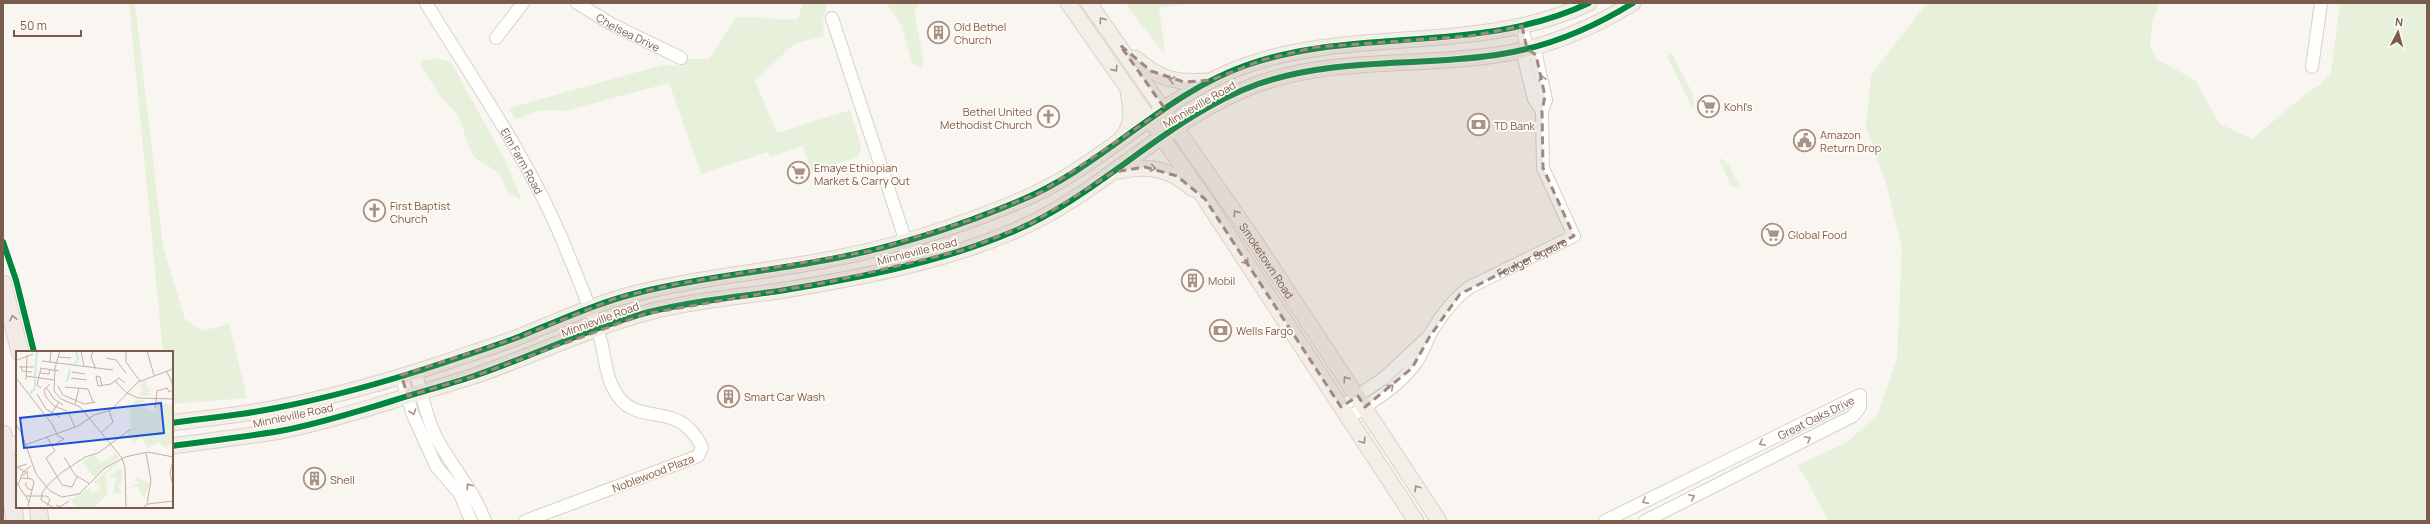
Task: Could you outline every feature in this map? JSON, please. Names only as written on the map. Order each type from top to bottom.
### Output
[{"type":"highway","points":[[3,284],[20,351]]},
{"type":"highway","points":[[7,442],[15,521]]},
{"type":"highway","points":[[38,508],[40,521]]},
{"type":"highway","points":[[3,515],[6,521]]},
{"type":"main road","name":"Smoketown Road","points":[[1068,3],[1205,199],[1416,521]]},
{"type":"main road","name":"Smoketown Road","points":[[1089,3],[1177,126],[1439,521]]},
{"type":"main road","name":"Minnieville Road","points":[[173,423],[272,409],[314,400],[408,373],[518,337],[619,297],[676,284],[826,260],[905,241],[970,220],[1041,192],[1059,182],[1165,109],[1211,80],[1262,60],[1316,47],[1348,43],[1470,36],[1548,20],[1589,3]]},
{"type":"main road","name":"Minnieville Road","points":[[173,446],[283,430],[415,394],[500,367],[597,329],[677,306],[829,282],[914,263],[982,244],[1020,229],[1060,208],[1114,172],[1177,126],[1234,94],[1294,74],[1326,67],[1476,58],[1527,49],[1590,27],[1633,3]]},
{"type":"main road","points":[[1120,45],[1145,67],[1161,77],[1184,82],[1211,80]]},
{"type":"main road","points":[[1122,139],[1128,130],[1131,116],[1127,86]]},
{"type":"main road","points":[[1114,172],[1136,168],[1158,168],[1177,176],[1205,199]]},
{"type":"street","name":"Elm Farm Road","points":[[426,3],[534,182],[562,239],[597,329]]},
{"type":"street","points":[[496,38],[523,3]]},
{"type":"street","name":"Chelsea Drive","points":[[577,3],[613,25],[681,58]]},
{"type":"street","points":[[2312,67],[2321,3]]},
{"type":"street","points":[[832,18],[905,241],[914,263]]},
{"type":"street","name":"Foulger Square","points":[[1345,413],[1361,402],[1394,385],[1412,368],[1452,302],[1470,287],[1574,236],[1543,168],[1542,110],[1546,100],[1536,55],[1527,49],[1522,26]]},
{"type":"street","name":"Noblewood Plaza","points":[[525,521],[698,456],[701,452],[701,443],[681,421],[666,416],[645,414],[626,406],[612,388],[597,329]]},
{"type":"street","points":[[408,373],[415,394],[426,410],[436,438],[471,489],[485,521]]},
{"type":"street","points":[[415,394],[413,415],[436,466],[460,494],[471,521]]},
{"type":"street","name":"Great Oaks Drive","points":[[1605,521],[1860,395],[1860,407],[1853,416],[1645,521]]},
{"type":"highlighted area","points":[[1522,26],[1527,49],[1536,55],[1545,96],[1542,111],[1543,168],[1574,236],[1460,294],[1430,336],[1412,368],[1365,407],[1358,396],[1341,407],[1205,199],[1177,176],[1145,167],[1114,172],[1032,223],[964,250],[829,282],[645,314],[472,377],[408,396],[401,375],[519,337],[619,297],[676,284],[870,251],[970,220],[1041,192],[1165,109],[1120,45],[1151,71],[1184,82],[1211,80],[1262,60],[1316,47],[1470,36]]},
{"type":"green space","points":[[129,3],[135,3],[163,247],[185,319],[202,331],[229,324],[247,398],[173,404],[173,351],[163,351]]},
{"type":"green space","points":[[803,3],[827,3],[823,20],[824,36],[794,44],[755,81],[777,133],[850,110],[861,146],[859,156],[812,173],[803,146],[770,157],[768,152],[701,174],[669,83],[565,111],[541,111],[517,119],[515,119],[509,108],[663,65],[681,66],[686,59],[709,59],[736,17],[798,19]]},
{"type":"green space","points":[[886,3],[920,3],[914,12],[924,61],[921,67],[912,64],[901,24]]},
{"type":"green space","points":[[1125,3],[1192,3],[1159,8],[1165,55]]},
{"type":"green space","points":[[1927,3],[2160,3],[2153,20],[2150,46],[2156,59],[2195,80],[2220,124],[2252,139],[2307,93],[2320,85],[2331,72],[2340,3],[2427,3],[2427,521],[1829,521],[1798,465],[1847,442],[1877,415],[1897,359],[1902,248],[1886,183],[1866,127],[1871,75]]},
{"type":"green space","points":[[1672,54],[1692,92],[1694,108],[1692,107],[1667,56]]},
{"type":"green space","points":[[435,58],[451,62],[505,160],[522,201],[508,192],[499,173],[474,157],[467,142],[460,118],[440,96],[420,64],[423,59],[431,60]]},
{"type":"green space","points":[[1718,156],[1729,165],[1741,189],[1731,186]]},
{"type":"cycle path","points":[[173,423],[237,415],[297,404],[360,388],[423,370],[492,347],[595,306],[641,292],[686,282],[851,255],[924,236],[972,220],[1049,187],[1104,152],[1185,95],[1214,79],[1244,66],[1287,54],[1330,47],[1461,35],[1505,29],[1547,19],[1589,3]]},
{"type":"cycle path","points":[[173,446],[280,431],[336,418],[474,376],[605,326],[665,308],[838,281],[927,261],[984,243],[1012,232],[1044,216],[1075,198],[1194,116],[1225,98],[1258,84],[1287,75],[1346,66],[1466,59],[1514,52],[1532,48],[1567,36],[1601,21],[1633,3]]},
{"type":"cycle path","points":[[3,242],[16,280],[34,351]]},
{"type":"place","name":"Old Bethel Church","points":[[938,32]]},
{"type":"place","name":"Kohl's","points":[[1708,106]]},
{"type":"place","name":"Bethel United Methodist Church","points":[[1048,117]]},
{"type":"place","name":"TD Bank","points":[[1478,125]]},
{"type":"place","name":"Amazon Return Drop","points":[[1804,140]]},
{"type":"place","name":"Emaye Ethiopian Market & Carry Out","points":[[799,173]]},
{"type":"place","name":"First Baptist Church","points":[[375,211]]},
{"type":"place","name":"Global Food","points":[[1773,234]]},
{"type":"place","name":"Mobil","points":[[1192,280]]},
{"type":"place","name":"Wells Fargo","points":[[1220,330]]},
{"type":"place","name":"Smart Car Wash","points":[[729,396]]},
{"type":"place","name":"Shell","points":[[315,479]]}]
